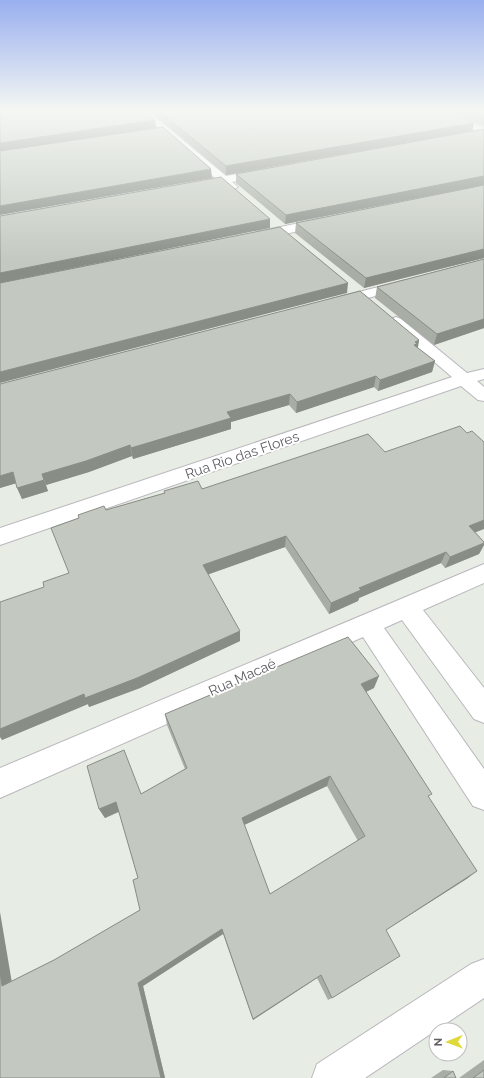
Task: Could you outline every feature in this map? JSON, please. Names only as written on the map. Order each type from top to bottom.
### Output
[{"type":"street","points":[[202,161],[242,195]]},
{"type":"street","points":[[186,187],[279,170]]},
{"type":"street","points":[[245,239],[337,220]]},
{"type":"street","points":[[271,221],[295,241]]},
{"type":"street","points":[[324,305],[423,279]]},
{"type":"street","points":[[350,285],[374,305]]},
{"type":"street","points":[[386,315],[484,396]]},
{"type":"street","name":"Rua Rio das Flores","points":[[0,537],[464,379],[484,374]]},
{"type":"street","name":"Rua Macaé","points":[[0,783],[484,573]]},
{"type":"street","points":[[406,606],[484,710]]},
{"type":"street","points":[[367,623],[484,795]]},
{"type":"street","points":[[331,1078],[484,977]]},
{"type":"building","points":[[0,161],[202,161],[211,169],[0,206]]},
{"type":"building","points":[[220,161],[253,161],[226,166]]},
{"type":"building","points":[[306,161],[484,161],[484,176],[286,215],[236,174]]},
{"type":"building","points":[[221,177],[270,219],[0,273],[0,216]]},
{"type":"building","points":[[484,185],[484,249],[366,278],[296,223]]},
{"type":"building","points":[[280,227],[348,283],[0,372],[0,283]]},
{"type":"building","points":[[484,259],[484,319],[437,334],[377,287]]},
{"type":"building","points":[[360,291],[419,340],[415,342],[417,344],[414,345],[435,361],[380,380],[376,376],[297,402],[290,394],[227,412],[231,418],[131,448],[130,445],[86,461],[42,474],[44,480],[17,488],[13,472],[0,476],[0,384]]},
{"type":"building","points":[[460,426],[467,433],[472,431],[484,442],[484,520],[469,526],[484,543],[450,557],[446,552],[359,588],[361,590],[331,603],[286,536],[203,565],[240,631],[137,678],[85,698],[84,694],[0,729],[0,602],[44,587],[43,582],[69,573],[51,528],[79,518],[78,515],[104,506],[106,510],[165,493],[164,491],[198,481],[202,489],[368,434],[385,452]]},
{"type":"building","points":[[348,637],[379,676],[361,684],[432,794],[428,796],[477,871],[386,930],[400,956],[332,998],[321,975],[253,1019],[222,929],[138,983],[161,1078],[0,1078],[0,972],[2,986],[54,960],[140,910],[133,880],[138,878],[116,802],[99,809],[87,766],[124,750],[141,794],[187,768],[165,714]],"holes":[[[330,776],[365,836],[270,894],[242,818]]]},
{"type":"building","points":[[484,1070],[484,1078],[473,1078]]},
{"type":"building","points":[[453,1071],[456,1078],[444,1078]]}]
